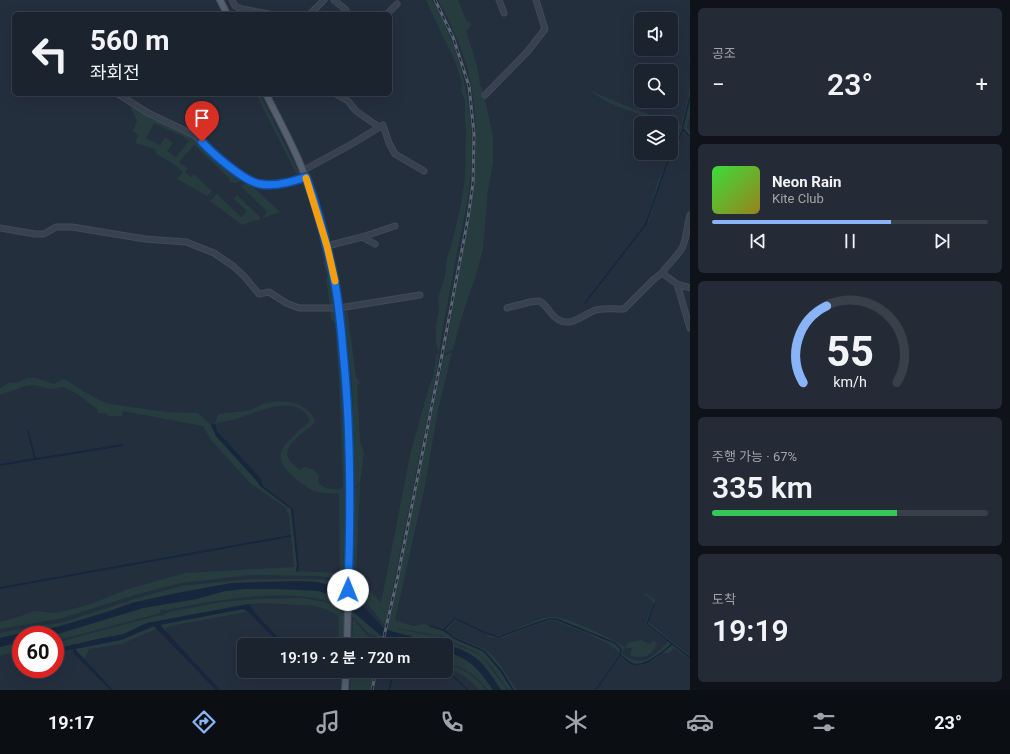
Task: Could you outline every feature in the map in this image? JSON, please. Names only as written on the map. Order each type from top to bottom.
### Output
[{"type":"main road","points":[[220,0],[226,12]]},
{"type":"main road","points":[[267,96],[305,173],[327,246],[339,308],[346,380],[349,443],[350,513],[346,638]]},
{"type":"main road","points":[[345,690],[346,678]]},
{"type":"street","points":[[232,0],[235,6],[258,12]]},
{"type":"street","points":[[312,12],[324,0]]},
{"type":"street","points":[[334,0],[346,12]]},
{"type":"street","points":[[499,0],[504,13]]},
{"type":"street","points":[[485,95],[528,51],[546,29],[536,0]]},
{"type":"street","points":[[389,12],[397,4]]},
{"type":"street","points":[[121,96],[148,113],[194,135],[209,150],[247,180],[260,184],[285,184],[379,127]]},
{"type":"street","points":[[339,96],[348,102],[356,111],[379,127],[382,125],[395,154],[424,171]]},
{"type":"street","points":[[507,308],[539,301],[548,307],[558,320],[565,323],[596,310],[624,309],[662,273],[683,247],[690,215]]},
{"type":"street","points":[[327,246],[362,237],[395,226]]},
{"type":"street","points":[[0,228],[35,234],[44,234],[56,227],[72,227],[145,239],[186,242],[214,253],[233,266],[243,275],[259,294],[269,292],[286,303],[299,308],[339,308],[420,296]]},
{"type":"street","points":[[362,237],[376,244]]},
{"type":"street","points":[[662,273],[677,284],[690,288]]},
{"type":"street","points":[[677,284],[690,328]]},
{"type":"green space","points":[[426,0],[432,0],[443,21],[460,65],[466,88],[472,134],[472,158],[466,210],[439,352],[436,344],[436,326],[439,308],[438,298],[445,276],[447,258],[461,204],[465,179],[465,101],[461,91],[462,84],[456,64]]},
{"type":"green space","points":[[438,0],[458,0],[466,20],[470,23],[471,26],[466,31],[477,66],[493,136],[493,163],[488,190],[483,249],[453,350],[445,353],[472,196],[476,132],[472,89],[467,67],[447,16]]},
{"type":"green space","points":[[690,79],[690,115],[687,127],[690,132],[690,139],[683,130],[678,141],[678,136],[681,129],[678,128],[678,125],[681,126],[688,98]]},
{"type":"green space","points":[[591,91],[654,116],[645,116],[627,110],[598,97]]},
{"type":"green space","points":[[257,96],[261,96],[300,175],[292,180],[282,183],[260,183],[284,181],[297,175]]},
{"type":"green space","points":[[134,106],[194,136],[245,179],[235,183],[229,181],[230,179],[194,145],[179,162],[188,169],[185,172],[191,177],[194,174],[212,191],[207,196],[177,179],[183,172],[174,164],[156,154],[155,149],[135,143],[138,135],[133,131],[137,120],[131,109]],"holes":[[[154,123],[177,134],[178,133],[189,141],[176,157],[167,151],[173,143],[165,137],[160,145],[146,138]]]},
{"type":"green space","points":[[667,160],[669,160],[661,178],[649,221],[647,221],[658,181]]},
{"type":"green space","points":[[248,182],[280,212],[262,218],[267,212],[241,186]]},
{"type":"green space","points":[[217,194],[241,217],[247,211],[234,199],[237,195],[260,217],[260,219],[242,225],[210,201]]},
{"type":"green space","points":[[323,262],[327,262],[331,278],[334,306],[330,306],[326,278],[328,277]]},
{"type":"green space","points":[[344,308],[347,308],[356,377],[360,382],[357,386],[360,441],[364,453],[360,483],[355,487],[352,386]]},
{"type":"green space","points":[[330,309],[335,309],[342,376],[345,478],[344,579],[318,576],[251,575],[181,583],[135,595],[59,619],[0,629],[0,622],[35,611],[54,613],[73,609],[91,604],[128,589],[185,573],[294,567],[289,515],[285,507],[251,484],[211,440],[203,426],[123,411],[122,416],[108,416],[107,413],[98,413],[97,409],[80,396],[64,387],[50,389],[34,385],[25,386],[0,395],[0,388],[10,382],[17,383],[27,378],[36,378],[54,384],[64,379],[92,396],[109,404],[167,412],[198,413],[211,425],[216,436],[260,486],[291,509],[297,565],[296,571],[340,573],[339,494],[320,493],[311,490],[291,474],[284,466],[280,456],[286,444],[310,421],[305,412],[297,407],[288,405],[278,406],[215,424],[218,414],[249,410],[266,403],[280,401],[294,403],[301,406],[311,414],[315,420],[312,425],[291,443],[287,453],[289,459],[300,470],[305,467],[314,470],[319,476],[318,482],[325,488],[340,489],[343,486],[339,380],[335,323],[331,319]]},
{"type":"green space","points":[[452,352],[438,410],[425,486],[395,620],[413,626],[424,624],[437,628],[484,652],[501,671],[513,690],[508,690],[496,672],[479,654],[453,642],[453,638],[388,627],[444,356]]},
{"type":"green space","points":[[437,353],[439,354],[435,379],[385,626],[363,598],[353,589],[355,488],[360,484],[356,579],[367,586],[381,603],[411,451],[433,377]]},
{"type":"green space","points":[[251,579],[318,579],[342,582],[343,588],[316,582],[232,583],[132,603],[60,626],[35,626],[61,623],[138,598],[181,586]]},
{"type":"green space","points":[[244,589],[309,589],[333,596],[343,602],[343,608],[329,601],[311,597],[269,596],[227,599],[165,611],[165,609],[160,610],[160,613],[64,639],[64,632],[143,608],[196,599],[225,591]]},
{"type":"green space","points":[[645,593],[655,600],[648,622],[690,656],[690,660],[674,648],[669,653],[662,653],[655,659],[641,665],[633,665],[620,657],[597,690],[595,690],[619,654],[618,651],[607,643],[553,620],[532,626],[503,638],[490,637],[458,620],[455,620],[446,631],[455,637],[486,650],[499,663],[517,690],[514,690],[502,670],[485,651],[454,637],[437,626],[444,629],[454,618],[457,617],[481,631],[500,635],[541,619],[555,617],[591,630],[625,648],[621,653],[628,658],[641,661],[652,657],[668,642],[645,624],[653,603],[650,598],[644,595]]},
{"type":"green space","points":[[303,598],[330,603],[341,609],[340,610],[344,614],[343,638],[338,638],[339,616],[328,610],[315,606],[263,603],[249,604],[147,623],[124,634],[64,647],[64,641],[156,616],[162,616],[169,612],[221,602],[257,599]]},
{"type":"green space","points":[[243,609],[250,614],[246,612],[170,626],[165,628],[166,632],[160,624]]},
{"type":"green space","points":[[353,611],[382,635],[381,638],[369,634],[352,616]]},
{"type":"green space","points":[[353,619],[368,636],[377,638],[352,638]]},
{"type":"green space","points":[[154,626],[157,629],[122,644],[89,649],[84,660],[74,649],[121,640]]},
{"type":"green space","points":[[388,627],[429,635],[437,635],[445,638],[418,638],[388,630]]},
{"type":"green space","points":[[12,631],[12,635],[0,638],[0,633]]},
{"type":"green space","points":[[641,640],[649,644],[654,641],[657,643],[650,654],[643,657],[630,655],[632,648],[625,648],[628,643]]},
{"type":"green space","points":[[12,643],[12,653],[0,656],[0,647]]},
{"type":"green space","points":[[453,643],[468,649],[484,659],[507,690],[501,690],[479,661],[461,649],[453,647]]},
{"type":"green space","points":[[453,654],[468,661],[474,666],[493,690],[488,690],[469,672],[453,665]]},
{"type":"green space","points":[[453,666],[478,680],[486,690],[479,690],[472,682],[453,671]]},
{"type":"green space","points":[[351,678],[373,678],[370,690],[350,690]]},
{"type":"water","points":[[215,424],[217,431],[261,479],[263,486],[293,509],[299,568],[298,572],[296,571],[297,565],[291,509],[260,486],[216,436],[211,425]]},
{"type":"water","points":[[28,429],[36,458],[123,444],[123,446],[0,466],[0,464],[34,458]]},
{"type":"water","points":[[290,535],[290,537],[0,589],[0,587]]},
{"type":"water","points":[[298,581],[317,582],[343,588],[353,594],[382,627],[390,631],[417,638],[387,638],[380,635],[336,597],[318,591],[278,589],[243,589],[225,591],[196,599],[143,608],[64,632],[64,626],[60,626],[132,603],[232,583]]},
{"type":"water","points":[[249,604],[256,614],[278,638],[274,638],[247,611],[243,609],[160,625],[220,690],[216,690],[154,626],[121,640],[75,649],[113,690],[110,690],[73,653],[73,649],[64,651],[64,647],[124,634],[147,623]]},
{"type":"water","points":[[12,635],[12,644],[0,647],[0,638]]},
{"type":"water","points":[[453,647],[473,656],[485,666],[501,690],[493,690],[474,666],[468,661],[453,654]]},
{"type":"waterway","points":[[585,303],[646,224],[665,168],[683,129],[690,97]]},
{"type":"waterway","points":[[683,129],[690,137]]},
{"type":"waterway","points":[[654,604],[647,624],[690,658]]},
{"type":"waterway","points":[[444,630],[455,618],[485,633],[499,637],[534,624],[550,619],[556,619],[615,643],[621,649],[620,655]]},
{"type":"waterway","points":[[430,626],[444,630],[454,638],[484,651],[501,671],[513,690]]},
{"type":"waterway","points":[[596,690],[620,655],[633,664],[643,664],[654,658],[672,644]]},
{"type":"waterway","points":[[453,677],[468,690]]},
{"type":"waterway","points":[[389,690],[392,678]]},
{"type":"railway","points":[[384,638],[397,580],[442,355],[468,218],[473,183],[474,134],[469,86],[453,37],[435,0]]},
{"type":"railway","points":[[372,690],[375,678]]},
{"type":"slow traffic","points":[[306,178],[312,193],[327,246],[335,281]]},
{"type":"route","points":[[202,142],[209,150],[247,180],[260,184],[285,184],[306,177],[312,193],[327,246],[334,279],[339,308],[346,380],[350,502],[348,590]]}]
